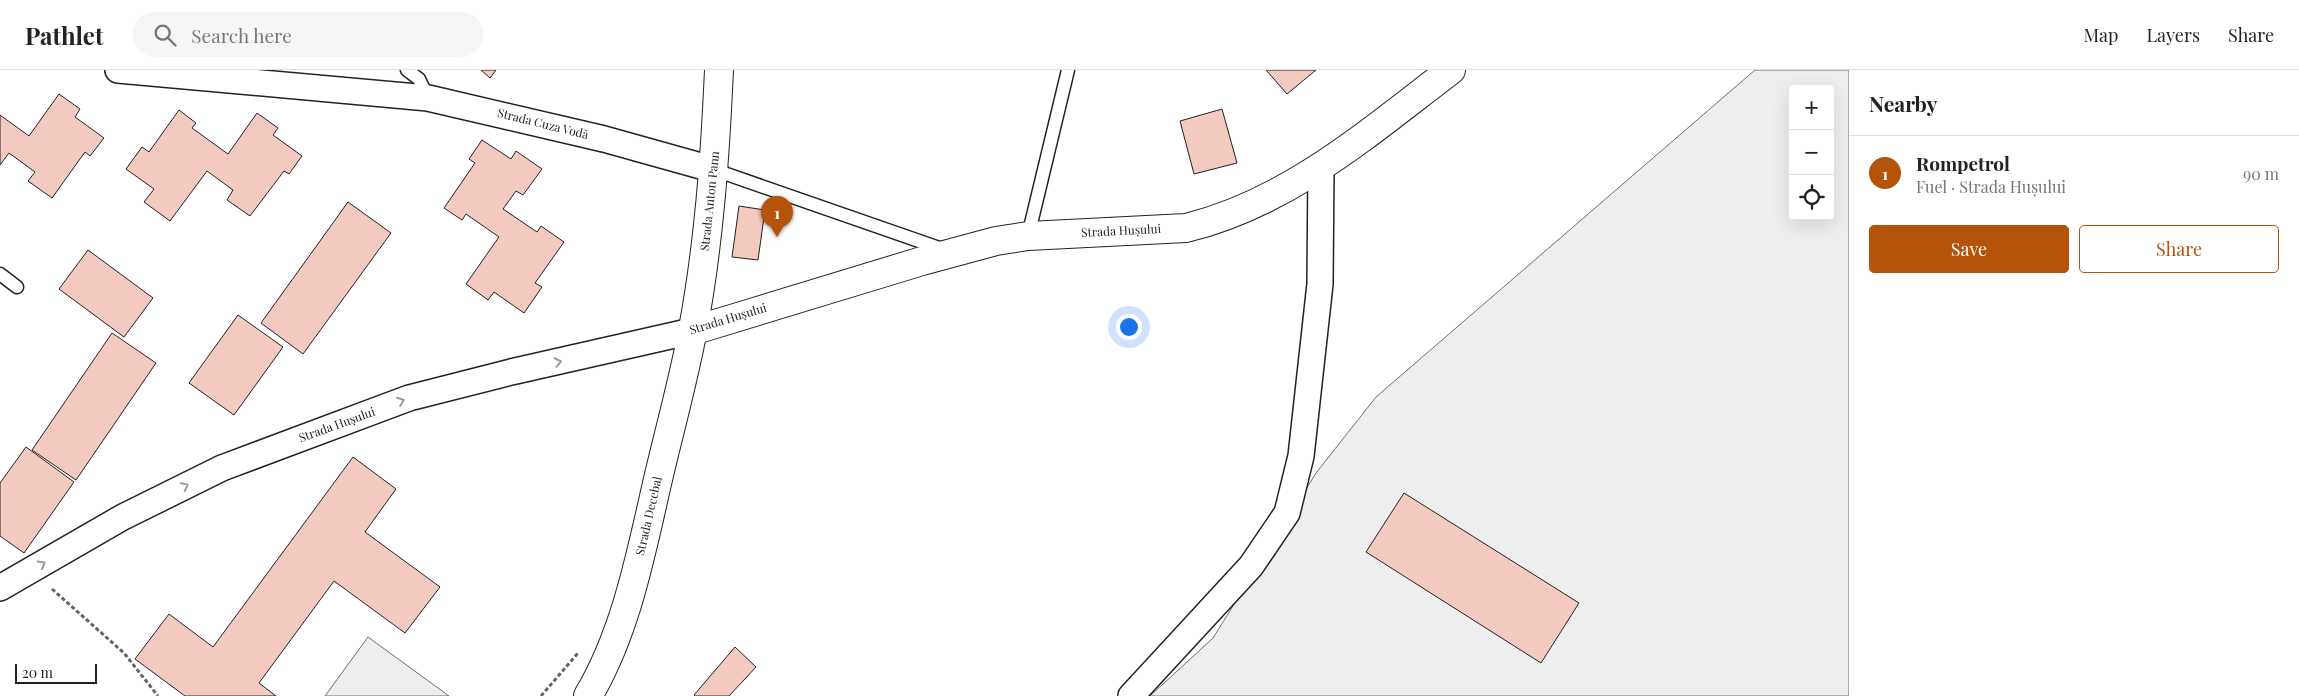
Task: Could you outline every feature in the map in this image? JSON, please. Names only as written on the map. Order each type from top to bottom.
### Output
[{"type":"street","name":"Strada Cuza Vodă","points":[[118,70],[428,98],[604,139],[715,170]]},
{"type":"street","name":"Strada Anton Pann","points":[[692,330],[706,250],[715,170],[719,70]]},
{"type":"street","name":"Strada Hușului","points":[[0,588],[122,517],[222,468],[409,398],[692,330],[996,240],[1028,236],[1186,228],[1211,222],[1238,212],[1321,168],[1451,70]]},
{"type":"street","points":[[1131,696],[1251,566],[1286,513],[1301,456],[1320,284],[1321,168]]},
{"type":"street","name":"Strada Decebal","points":[[588,696],[615,637],[636,571],[692,330]]},
{"type":"lane","points":[[407,70],[419,79],[428,98]]},
{"type":"lane","points":[[1028,236],[1068,70]]},
{"type":"lane","name":"Strada Cuza Vodă","points":[[715,170],[952,252]]},
{"type":"lane","points":[[0,274],[17,287]]},
{"type":"path","points":[[31,570],[124,653],[158,696]]},
{"type":"shaded area","points":[[1755,70],[1849,70],[1849,696],[1150,696],[1213,638],[1316,473],[1376,397]]},
{"type":"shaded area","points":[[368,637],[449,696],[325,696]]},
{"type":"building","points":[[481,70],[496,70],[490,78]]},
{"type":"building","points":[[1266,70],[1316,70],[1287,94]]},
{"type":"building","points":[[59,94],[80,109],[75,117],[104,138],[90,156],[85,152],[52,198],[28,181],[35,172],[9,153],[0,165],[0,115],[29,136]]},
{"type":"building","points":[[1222,109],[1237,163],[1194,174],[1180,121]]},
{"type":"building","points":[[179,110],[196,123],[192,128],[228,154],[257,113],[278,128],[273,135],[302,156],[289,174],[284,171],[250,216],[227,200],[233,190],[207,171],[170,221],[144,202],[154,189],[126,169],[142,147],[149,152]]},
{"type":"building","points":[[482,140],[511,159],[516,151],[542,169],[523,195],[516,191],[503,209],[537,232],[541,226],[564,242],[535,283],[542,287],[524,313],[494,292],[488,300],[466,284],[499,237],[466,214],[462,220],[444,208],[475,163],[469,159]]},
{"type":"building","points":[[348,202],[391,233],[303,354],[261,323]]},
{"type":"building","points":[[739,206],[765,210],[758,260],[732,257]]},
{"type":"building","points":[[88,250],[153,298],[124,337],[59,289]]},
{"type":"building","points":[[238,315],[283,347],[234,415],[189,383]]},
{"type":"building","points":[[112,333],[156,363],[76,480],[32,450]]},
{"type":"building","points":[[26,447],[74,482],[24,553],[0,536],[0,483]]},
{"type":"building","points":[[353,457],[396,489],[365,532],[440,587],[405,633],[334,581],[259,683],[276,696],[185,696],[135,659],[169,614],[213,647]]},
{"type":"building","points":[[1404,493],[1579,603],[1541,663],[1366,552]]},
{"type":"building","points":[[735,647],[756,667],[729,696],[695,696],[694,695]]},
{"type":"place","name":"Rompetrol","points":[[777,237]]}]
